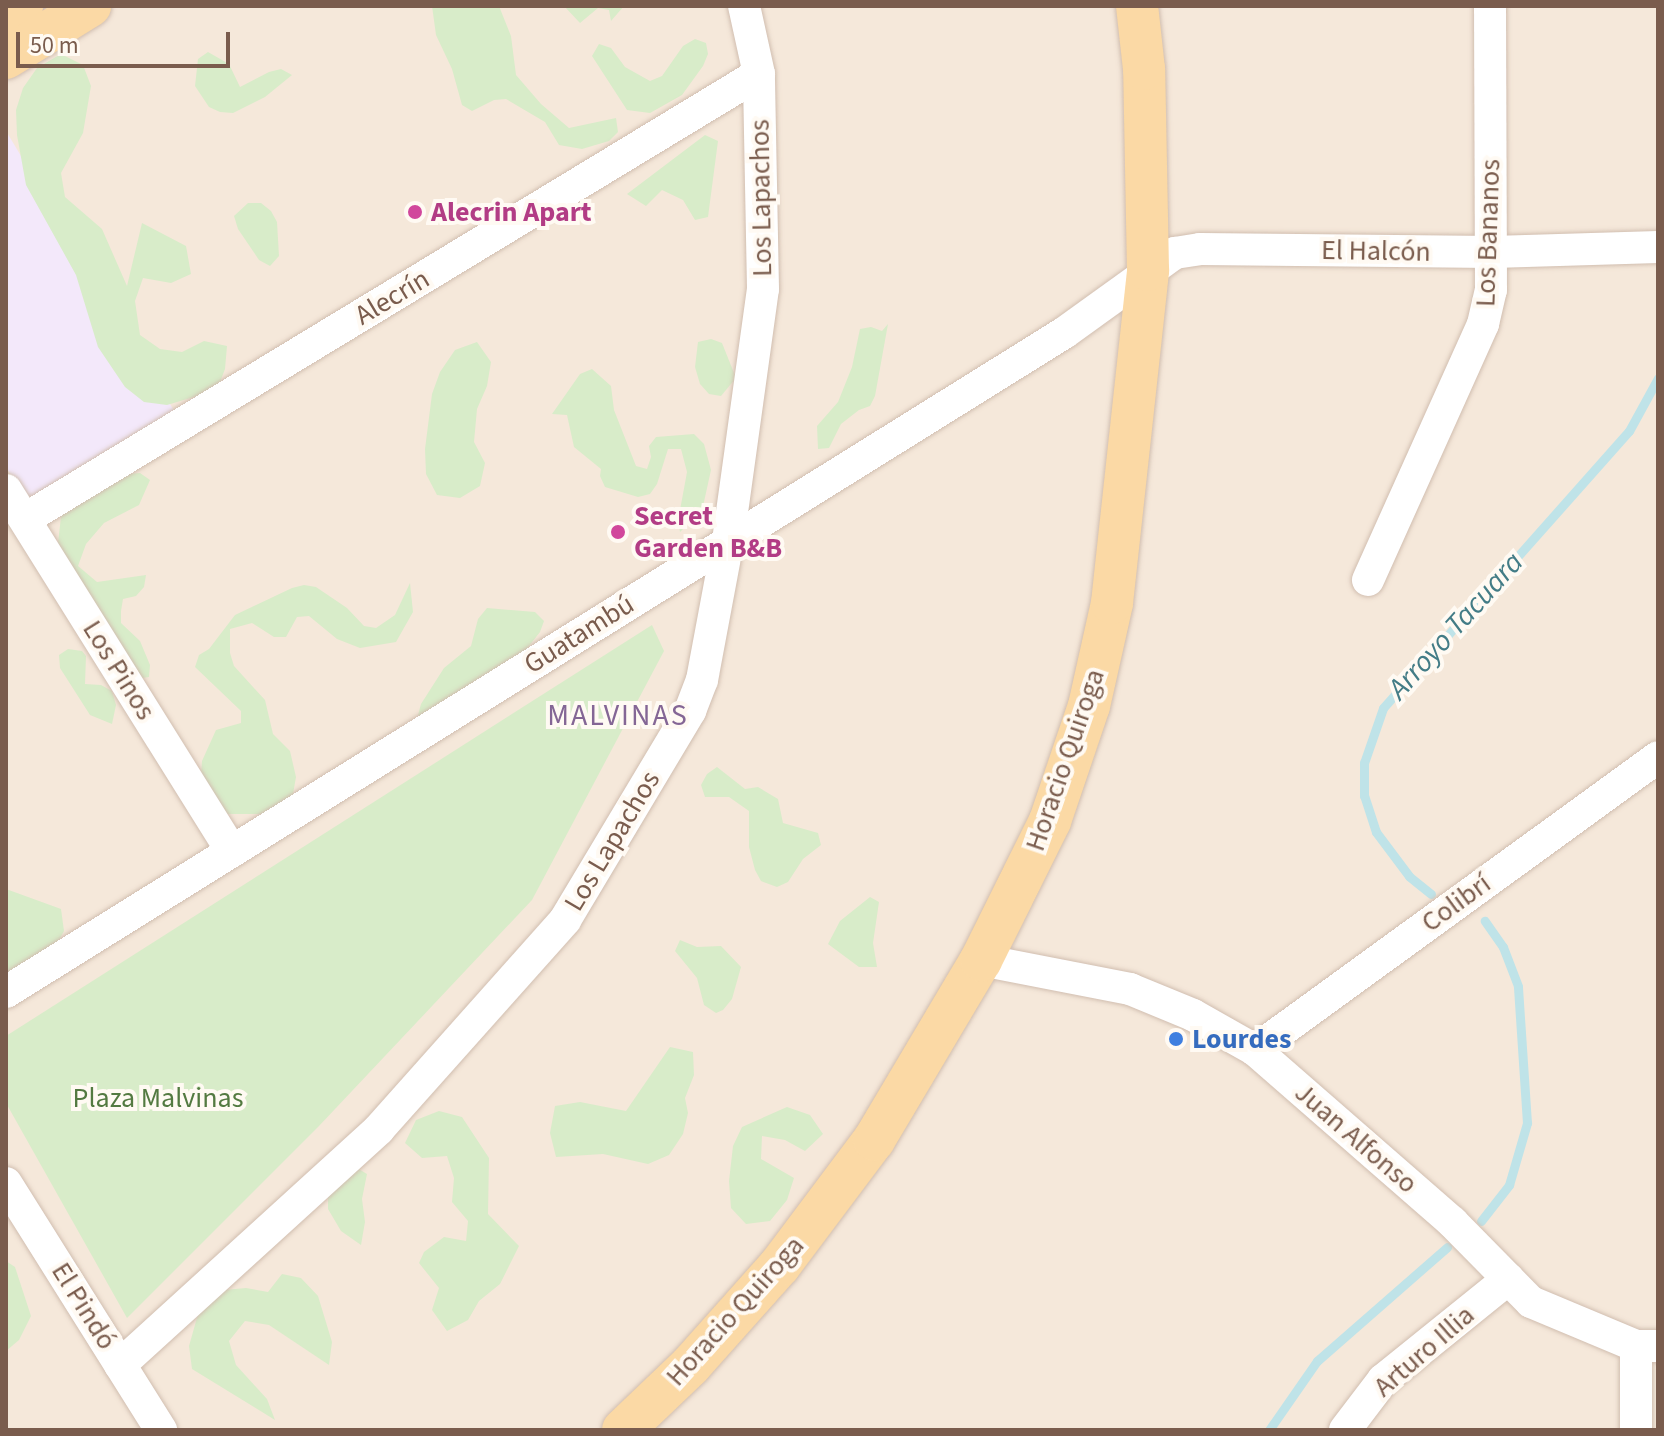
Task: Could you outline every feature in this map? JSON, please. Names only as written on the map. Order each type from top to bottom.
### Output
[{"type":"main road","points":[[6,16],[22,6]]},
{"type":"main road","points":[[6,58],[90,6]]},
{"type":"main road","name":"Horacio Quiroga","points":[[623,1430],[690,1366],[780,1265],[874,1140],[981,960],[1050,821],[1089,706],[1112,603],[1148,270],[1144,69],[1137,6]]},
{"type":"street","name":"Los Lapachos","points":[[120,1365],[379,1129],[565,920],[690,711],[702,680],[728,541],[763,289],[759,74],[744,6]]},
{"type":"street","name":"Los Bananos","points":[[1368,580],[1483,324],[1491,290],[1490,6]]},
{"type":"street","name":"Alecrín","points":[[25,519],[759,74]]},
{"type":"street","name":"El Halcón","points":[[1148,270],[1175,253],[1200,249],[1493,252],[1658,247]]},
{"type":"street","name":"Guatambú","points":[[6,992],[1064,333],[1148,270]]},
{"type":"street","name":"Los Pinos","points":[[6,490],[232,851]]},
{"type":"street","name":"Colibrí","points":[[1255,1050],[1658,757]]},
{"type":"street","name":"Juan Alfonso","points":[[981,960],[1130,989],[1193,1015],[1255,1050],[1463,1233],[1531,1302],[1647,1346]]},
{"type":"street","name":"El Pindó","points":[[6,1183],[161,1430]]},
{"type":"street","name":"Arturo Illia","points":[[1345,1430],[1383,1380],[1508,1279]]},
{"type":"street","points":[[1636,1430],[1647,1346]]},
{"type":"shaded area","points":[[6,6],[1658,6],[1658,1430],[6,1430]]},
{"type":"shaded area","points":[[6,131],[176,414],[28,502],[6,467]]},
{"type":"green space","points":[[432,6],[499,6],[511,36],[516,75],[541,104],[569,128],[616,118],[618,132],[609,141],[582,149],[559,145],[545,122],[506,99],[494,100],[472,111],[462,105],[452,69],[436,35]]},
{"type":"green space","points":[[564,6],[624,6],[611,21],[609,10],[598,8],[580,23]]},
{"type":"green space","points":[[695,39],[706,43],[708,54],[703,66],[682,95],[650,113],[627,110],[592,56],[599,44],[611,48],[625,67],[650,81],[662,76],[683,46]]},
{"type":"green space","points":[[208,52],[229,64],[240,87],[281,69],[292,75],[265,97],[233,113],[220,112],[209,107],[195,86],[198,59]]},
{"type":"green space","points":[[61,54],[83,65],[91,86],[83,133],[61,173],[65,197],[102,229],[127,286],[142,223],[186,246],[191,274],[171,283],[143,278],[135,301],[140,335],[160,349],[182,352],[204,341],[227,346],[225,369],[217,390],[167,405],[144,402],[125,387],[98,347],[76,275],[26,185],[17,135],[16,110],[23,88],[37,68]]},
{"type":"green space","points":[[705,135],[718,141],[708,217],[695,220],[683,200],[662,190],[646,206],[627,194]]},
{"type":"green space","points":[[248,203],[261,203],[271,211],[277,222],[279,256],[270,266],[259,260],[238,229],[234,216]]},
{"type":"green space","points":[[888,324],[875,396],[870,406],[859,410],[841,424],[829,448],[818,449],[817,426],[838,402],[852,367],[860,329],[871,327],[882,331]]},
{"type":"green space","points":[[711,339],[722,343],[736,378],[721,396],[709,394],[700,384],[695,367],[698,342]]},
{"type":"green space","points":[[477,342],[491,362],[487,386],[477,409],[474,442],[485,463],[480,486],[460,498],[437,495],[426,474],[425,449],[432,394],[440,372],[455,350]]},
{"type":"green space","points":[[592,369],[611,386],[614,410],[636,466],[647,469],[651,457],[649,446],[656,437],[694,434],[704,444],[711,470],[700,520],[689,523],[680,532],[678,521],[687,472],[681,449],[668,449],[657,484],[650,494],[638,497],[605,487],[600,476],[601,469],[574,447],[567,415],[552,414],[580,374]]},
{"type":"green space","points":[[140,473],[150,480],[139,505],[104,523],[86,544],[78,566],[97,582],[146,575],[144,587],[136,596],[123,599],[121,611],[121,623],[140,641],[150,665],[149,677],[136,679],[58,543],[62,508],[127,474]]},
{"type":"green space","points":[[410,583],[413,612],[396,642],[360,648],[337,639],[309,616],[297,617],[286,637],[274,637],[252,623],[230,629],[230,653],[234,666],[265,700],[273,734],[290,751],[296,777],[292,800],[273,814],[223,814],[201,775],[202,761],[216,730],[241,723],[241,711],[195,667],[199,655],[209,649],[235,615],[292,588],[304,585],[316,587],[347,608],[364,626],[376,628],[395,615]]},
{"type":"green space","points":[[487,608],[535,612],[544,621],[540,632],[518,660],[425,725],[418,715],[421,704],[444,668],[471,646],[478,619]]},
{"type":"green space","name":"Plaza Malvinas","points":[[652,625],[664,651],[532,900],[319,1126],[127,1318],[6,1103],[6,1036]]},
{"type":"green space","points":[[68,649],[82,651],[86,656],[85,684],[101,685],[112,691],[116,705],[112,724],[90,715],[60,668],[59,655]]},
{"type":"green space","points":[[717,767],[745,789],[758,787],[778,799],[783,823],[818,833],[821,845],[803,859],[788,882],[777,887],[761,881],[749,847],[749,811],[729,797],[705,797],[701,785],[707,774]]},
{"type":"green space","points":[[6,889],[61,909],[64,931],[41,973],[6,988]]},
{"type":"green space","points":[[870,897],[879,902],[873,943],[877,967],[859,967],[828,944],[840,921]]},
{"type":"green space","points":[[680,940],[697,947],[721,946],[741,967],[732,999],[723,1010],[716,1013],[704,1005],[697,978],[675,951]]},
{"type":"green space","points":[[670,1047],[693,1052],[694,1075],[685,1098],[688,1113],[683,1134],[669,1155],[648,1164],[603,1154],[556,1157],[550,1133],[555,1106],[580,1102],[626,1111]]},
{"type":"green space","points":[[787,1107],[810,1115],[823,1134],[805,1151],[785,1140],[762,1136],[761,1159],[794,1178],[787,1200],[770,1221],[746,1224],[731,1208],[729,1181],[733,1146],[742,1127]]},
{"type":"green space","points":[[439,1111],[462,1117],[489,1158],[488,1214],[519,1246],[500,1284],[479,1301],[468,1320],[447,1331],[432,1310],[439,1288],[419,1263],[424,1252],[444,1237],[466,1241],[468,1221],[452,1202],[454,1178],[447,1156],[422,1158],[405,1143],[416,1120]]},
{"type":"green space","points":[[347,1162],[367,1174],[362,1199],[365,1222],[361,1245],[341,1231],[328,1209],[328,1178]]},
{"type":"green space","points":[[6,1261],[15,1267],[31,1316],[19,1340],[6,1351]]},
{"type":"green space","points":[[282,1274],[301,1278],[318,1296],[332,1342],[329,1365],[269,1325],[245,1321],[229,1341],[236,1365],[267,1399],[275,1420],[192,1369],[189,1346],[202,1300],[224,1290],[246,1288],[268,1292]]},
{"type":"waterway","name":"Arroyo Tacuara","points":[[1431,894],[1409,876],[1376,832],[1364,796],[1364,763],[1383,708],[1629,431],[1658,378]]},
{"type":"waterway","name":"Arroyo Tacuara","points":[[1481,1221],[1509,1185],[1527,1123],[1518,986],[1503,947],[1485,921]]},
{"type":"waterway","name":"Arroyo Tacuara","points":[[1269,1430],[1317,1361],[1447,1247]]},
{"type":"place","name":"Alecrin Apart","points":[[415,212]]},
{"type":"place","name":"Secret Garden B&B","points":[[618,532]]},
{"type":"place","name":"Lourdes","points":[[1176,1039]]},
{"type":"district","name":"MALVINAS","points":[[618,716]]}]
